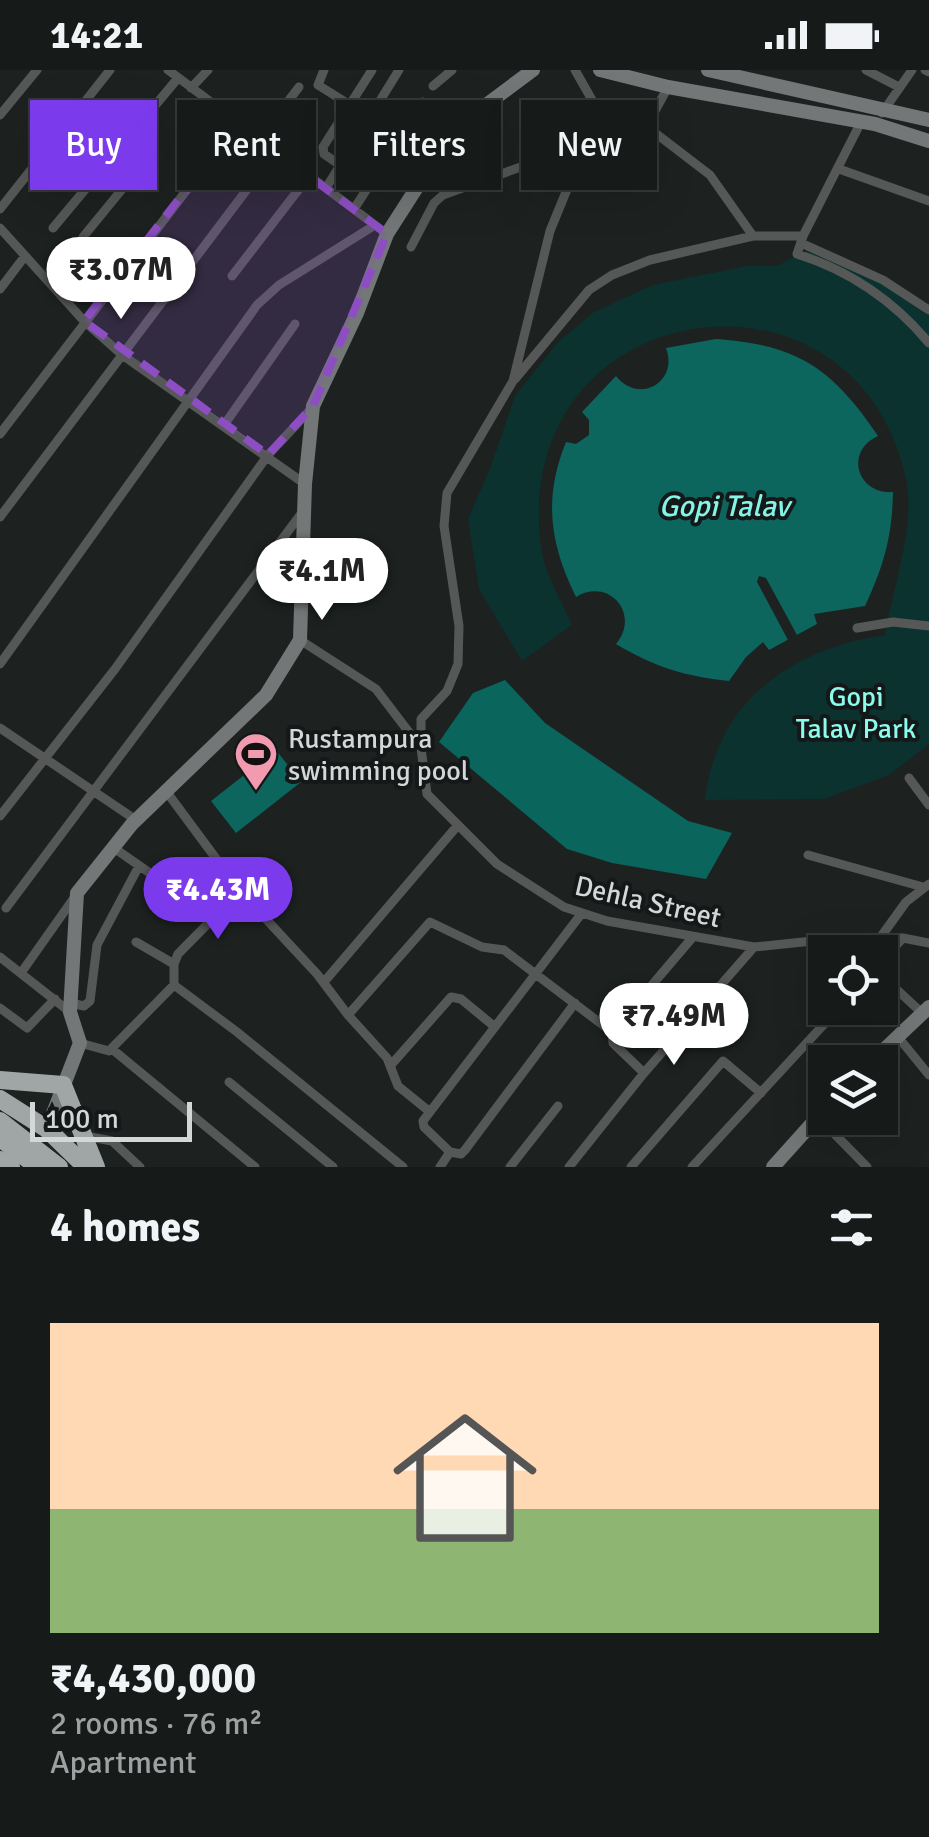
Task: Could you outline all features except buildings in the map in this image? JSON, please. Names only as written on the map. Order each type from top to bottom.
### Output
[{"type":"highway","points":[[0,1080],[63,1085],[85,1136],[81,1162]]},
{"type":"highway","points":[[0,1099],[47,1129],[81,1162]]},
{"type":"highway","points":[[0,1121],[57,1167]]},
{"type":"highway","points":[[0,1138],[35,1167],[47,1129]]},
{"type":"highway","points":[[0,1160],[11,1167]]},
{"type":"main road","points":[[47,1129],[80,1043],[71,1008],[78,893],[136,820],[266,695],[300,640],[305,484],[314,406],[357,312],[381,229],[455,128],[534,70]]},
{"type":"main road","points":[[600,70],[868,123],[929,140]]},
{"type":"main road","points":[[708,70],[929,120]]},
{"type":"main road","points":[[889,1045],[927,1009]]},
{"type":"main road","points":[[780,1164],[808,1130]]},
{"type":"main road","points":[[57,1167],[81,1162]]},
{"type":"street","points":[[0,115],[37,70]]},
{"type":"street","points":[[86,100],[110,70]]},
{"type":"street","points":[[168,70],[208,100]]},
{"type":"street","points":[[191,88],[208,70]]},
{"type":"street","points":[[324,70],[318,85],[342,100]]},
{"type":"street","points":[[353,100],[372,70]]},
{"type":"street","points":[[380,100],[399,70]]},
{"type":"street","points":[[433,86],[452,70]]},
{"type":"street","points":[[575,70],[592,100]]},
{"type":"street","points":[[866,70],[899,87]]},
{"type":"street","points":[[912,70],[886,108],[868,123],[839,169],[797,254],[834,266],[878,293],[898,308],[929,343]]},
{"type":"street","points":[[157,103],[178,78]]},
{"type":"street","points":[[668,86],[650,120],[650,129],[710,175],[753,236]]},
{"type":"street","points":[[289,100],[298,88]]},
{"type":"street","points":[[336,128],[322,151],[336,161]]},
{"type":"street","points":[[411,247],[443,195],[521,167]]},
{"type":"street","points":[[839,169],[929,201]]},
{"type":"street","points":[[0,209],[30,171]]},
{"type":"street","points":[[326,188],[336,171]]},
{"type":"street","points":[[0,664],[264,298],[381,229],[316,181]]},
{"type":"street","points":[[53,228],[85,190]]},
{"type":"street","points":[[119,275],[89,250],[83,237],[121,190]]},
{"type":"street","points":[[0,434],[185,190]]},
{"type":"street","points":[[0,517],[247,190]]},
{"type":"street","points":[[232,276],[298,190]]},
{"type":"street","points":[[354,210],[367,190]]},
{"type":"street","points":[[513,381],[550,232],[567,190]]},
{"type":"street","points":[[0,228],[84,321],[121,354],[305,484]]},
{"type":"street","points":[[421,748],[420,720],[447,692],[455,676],[459,652],[460,626],[444,526],[447,492],[513,381],[598,283],[650,260],[753,236],[802,240],[883,280],[929,310]]},
{"type":"street","points":[[0,289],[25,256]]},
{"type":"street","points":[[224,425],[295,324]]},
{"type":"street","points":[[0,816],[115,668],[268,455],[314,406]]},
{"type":"street","points":[[6,908],[304,510]]},
{"type":"street","points":[[857,628],[893,622],[929,626]]},
{"type":"street","name":"Dehla Street","points":[[300,640],[376,689],[421,748],[427,794],[497,864],[544,896],[582,913],[692,938],[754,948],[808,942]]},
{"type":"street","points":[[0,728],[136,820]]},
{"type":"street","points":[[909,778],[929,805]]},
{"type":"street","points":[[166,791],[240,891],[324,982],[391,1065],[398,1086],[430,1112]]},
{"type":"street","points":[[324,982],[458,825]]},
{"type":"street","points":[[114,848],[167,885]]},
{"type":"street","points":[[808,855],[926,886]]},
{"type":"street","points":[[0,957],[55,1000],[71,1008],[84,1006],[90,1001],[97,944],[139,866]]},
{"type":"street","points":[[882,935],[906,902],[926,886]]},
{"type":"street","points":[[80,1043],[110,1052],[174,985],[178,954],[240,891]]},
{"type":"street","points":[[21,973],[78,893]]},
{"type":"street","points":[[575,1004],[466,1150],[460,1154],[450,1152],[424,1128],[430,1112],[582,913]]},
{"type":"street","points":[[348,1015],[430,922],[482,947],[504,950],[612,1032]]},
{"type":"street","points":[[644,1072],[612,1043],[612,1032],[692,938]]},
{"type":"street","name":"Dehla Street","points":[[898,938],[929,944]]},
{"type":"street","points":[[898,943],[903,938]]},
{"type":"street","points":[[136,942],[174,964]]},
{"type":"street","points":[[568,1167],[644,1072],[754,948]]},
{"type":"street","points":[[174,985],[402,1167]]},
{"type":"street","points":[[898,987],[927,1009]]},
{"type":"street","points":[[391,1065],[450,997],[461,999],[495,1027]]},
{"type":"street","points":[[0,1008],[27,1028],[55,1000]]},
{"type":"street","points":[[692,1167],[823,1025]]},
{"type":"street","points":[[898,1037],[929,1075]]},
{"type":"street","points":[[112,1048],[255,1167]]},
{"type":"street","points":[[630,1167],[722,1061],[761,1093]]},
{"type":"street","points":[[229,1082],[333,1167]]},
{"type":"street","points":[[510,1167],[558,1106]]},
{"type":"street","points":[[840,1135],[867,1167]]},
{"type":"street","points":[[85,1136],[112,1141],[140,1167]]},
{"type":"street","points":[[440,1167],[450,1152]]},
{"type":"highlighted area","points":[[238,123],[387,234],[313,406],[268,455],[84,321]]},
{"type":"green space","name":"Gopi Talav Park","points":[[811,248],[898,292],[929,316],[929,744],[889,775],[824,799],[705,800],[712,765],[725,734],[742,708],[764,686],[819,653],[885,635],[906,536],[908,497],[906,478],[874,403],[823,354],[759,330],[692,329],[629,352],[577,396],[545,461],[541,547],[549,577],[572,625],[522,661],[479,589],[468,519],[515,396],[559,341],[594,312],[653,285],[747,266],[777,266]]},
{"type":"green space","points":[[505,680],[545,723],[688,821],[732,833],[706,879],[612,863],[567,849],[439,742],[473,693]]},
{"type":"water","name":"Gopi Talav","points":[[716,339],[791,354],[828,377],[878,436],[861,452],[858,461],[863,480],[881,491],[893,492],[886,551],[865,606],[814,614],[817,624],[769,650],[763,642],[729,681],[670,669],[616,644],[623,633],[623,611],[610,595],[600,592],[576,597],[555,540],[552,502],[566,442],[576,444],[589,435],[589,420],[582,412],[616,376],[635,389],[654,386],[667,371],[666,348]]},
{"type":"water","name":"Rustampura swimming pool","points":[[276,750],[301,782],[236,833],[211,801]]},
{"type":"pier","points":[[759,576],[766,578],[797,635],[788,640],[757,582]]},
{"type":"place","name":"Rustampura swimming pool","points":[[256,792]]}]
